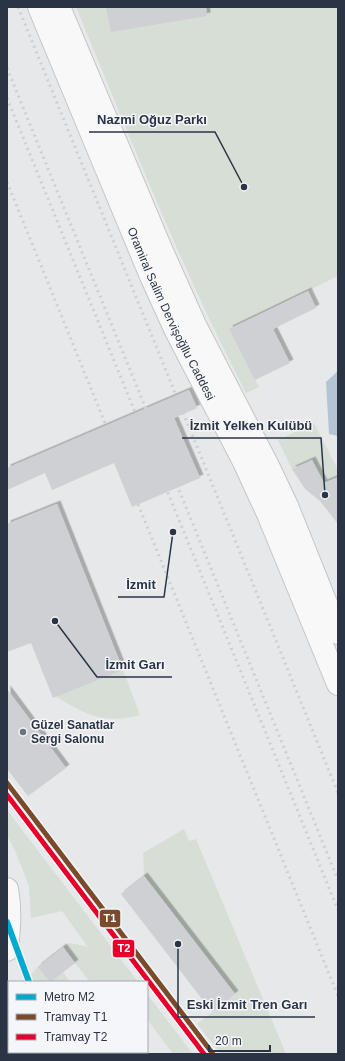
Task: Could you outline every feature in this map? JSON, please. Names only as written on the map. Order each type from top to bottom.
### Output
[{"type":"main road","name":"Oramiral Salim Dervişoğllu Caddesi","points":[[39,7],[150,274],[175,329],[244,462],[268,514],[338,684]]},
{"type":"main road","name":"Oramiral Salim Dervişoğllu Caddesi","points":[[59,7],[161,249],[195,325],[287,506],[338,633]]},
{"type":"main road","points":[[7,889],[10,902],[10,928],[7,950]]},
{"type":"shaded area","points":[[76,7],[338,7],[338,276],[230,329],[259,387],[246,393],[222,346],[178,250]]},
{"type":"shaded area","points":[[314,423],[338,470],[338,477],[324,483],[312,460],[292,469],[278,440]]},
{"type":"shaded area","points":[[123,670],[140,715],[116,719],[96,716],[77,709],[56,696]]},
{"type":"shaded area","points":[[7,810],[137,981],[89,981],[75,963],[63,972],[69,981],[28,981],[35,970],[51,955],[70,943],[88,947],[62,911],[31,918],[29,886],[7,835]]},
{"type":"shaded area","points":[[184,829],[189,841],[196,839],[286,1054],[221,1054],[197,1024],[235,994],[144,876],[143,853]]},
{"type":"shaded area","points":[[148,995],[193,1054],[173,1054],[148,1020]]},
{"type":"shaded area","points":[[8,1024],[8,1053],[20,1053],[19,1054],[7,1054]]},
{"type":"shaded area","points":[[42,1053],[102,1053],[101,1054]]},
{"type":"water","points":[[338,371],[338,436],[329,434],[326,382]]},
{"type":"building","points":[[106,7],[206,7],[207,16],[111,32]]},
{"type":"building","points":[[308,291],[316,308],[273,329],[290,363],[255,380],[229,329]]},
{"type":"building","points":[[189,390],[197,408],[174,418],[200,478],[132,507],[114,463],[52,490],[45,473],[7,490],[7,468]]},
{"type":"building","points":[[312,460],[324,483],[338,477],[338,524],[320,501],[305,489],[292,469]]},
{"type":"building","points":[[57,504],[123,670],[53,698],[31,643],[7,652],[7,524]]},
{"type":"building","name":"Güzel Sanatlar Sergi Salonu","points":[[7,689],[66,768],[28,796],[7,769]]},
{"type":"building","points":[[144,876],[235,994],[212,1012],[121,894]]},
{"type":"building","points":[[63,947],[75,963],[51,981],[49,981],[38,967]]},
{"type":"railway","points":[[18,7],[338,793]]},
{"type":"railway","points":[[7,68],[338,880]]},
{"type":"railway","points":[[7,98],[338,910]]},
{"type":"railway","points":[[7,182],[338,996]]},
{"type":"metro line","name":"M2","points":[[7,922],[29,981]]},
{"type":"tram line","name":"T1","points":[[7,783],[213,1054]]},
{"type":"tram line","name":"T2","points":[[7,795],[204,1054]]},
{"type":"place","name":"Nazmi Oğuz Parkı","points":[[244,187]]},
{"type":"place","name":"İzmit Yelken Kulübü","points":[[325,495]]},
{"type":"place","name":"İzmit","points":[[173,532]]},
{"type":"place","name":"İzmit Garı","points":[[55,621]]},
{"type":"place","name":"Güzel Sanatlar Sergi Salonu","points":[[23,732]]},
{"type":"place","name":"Eski İzmit Tren Garı","points":[[178,944]]}]
